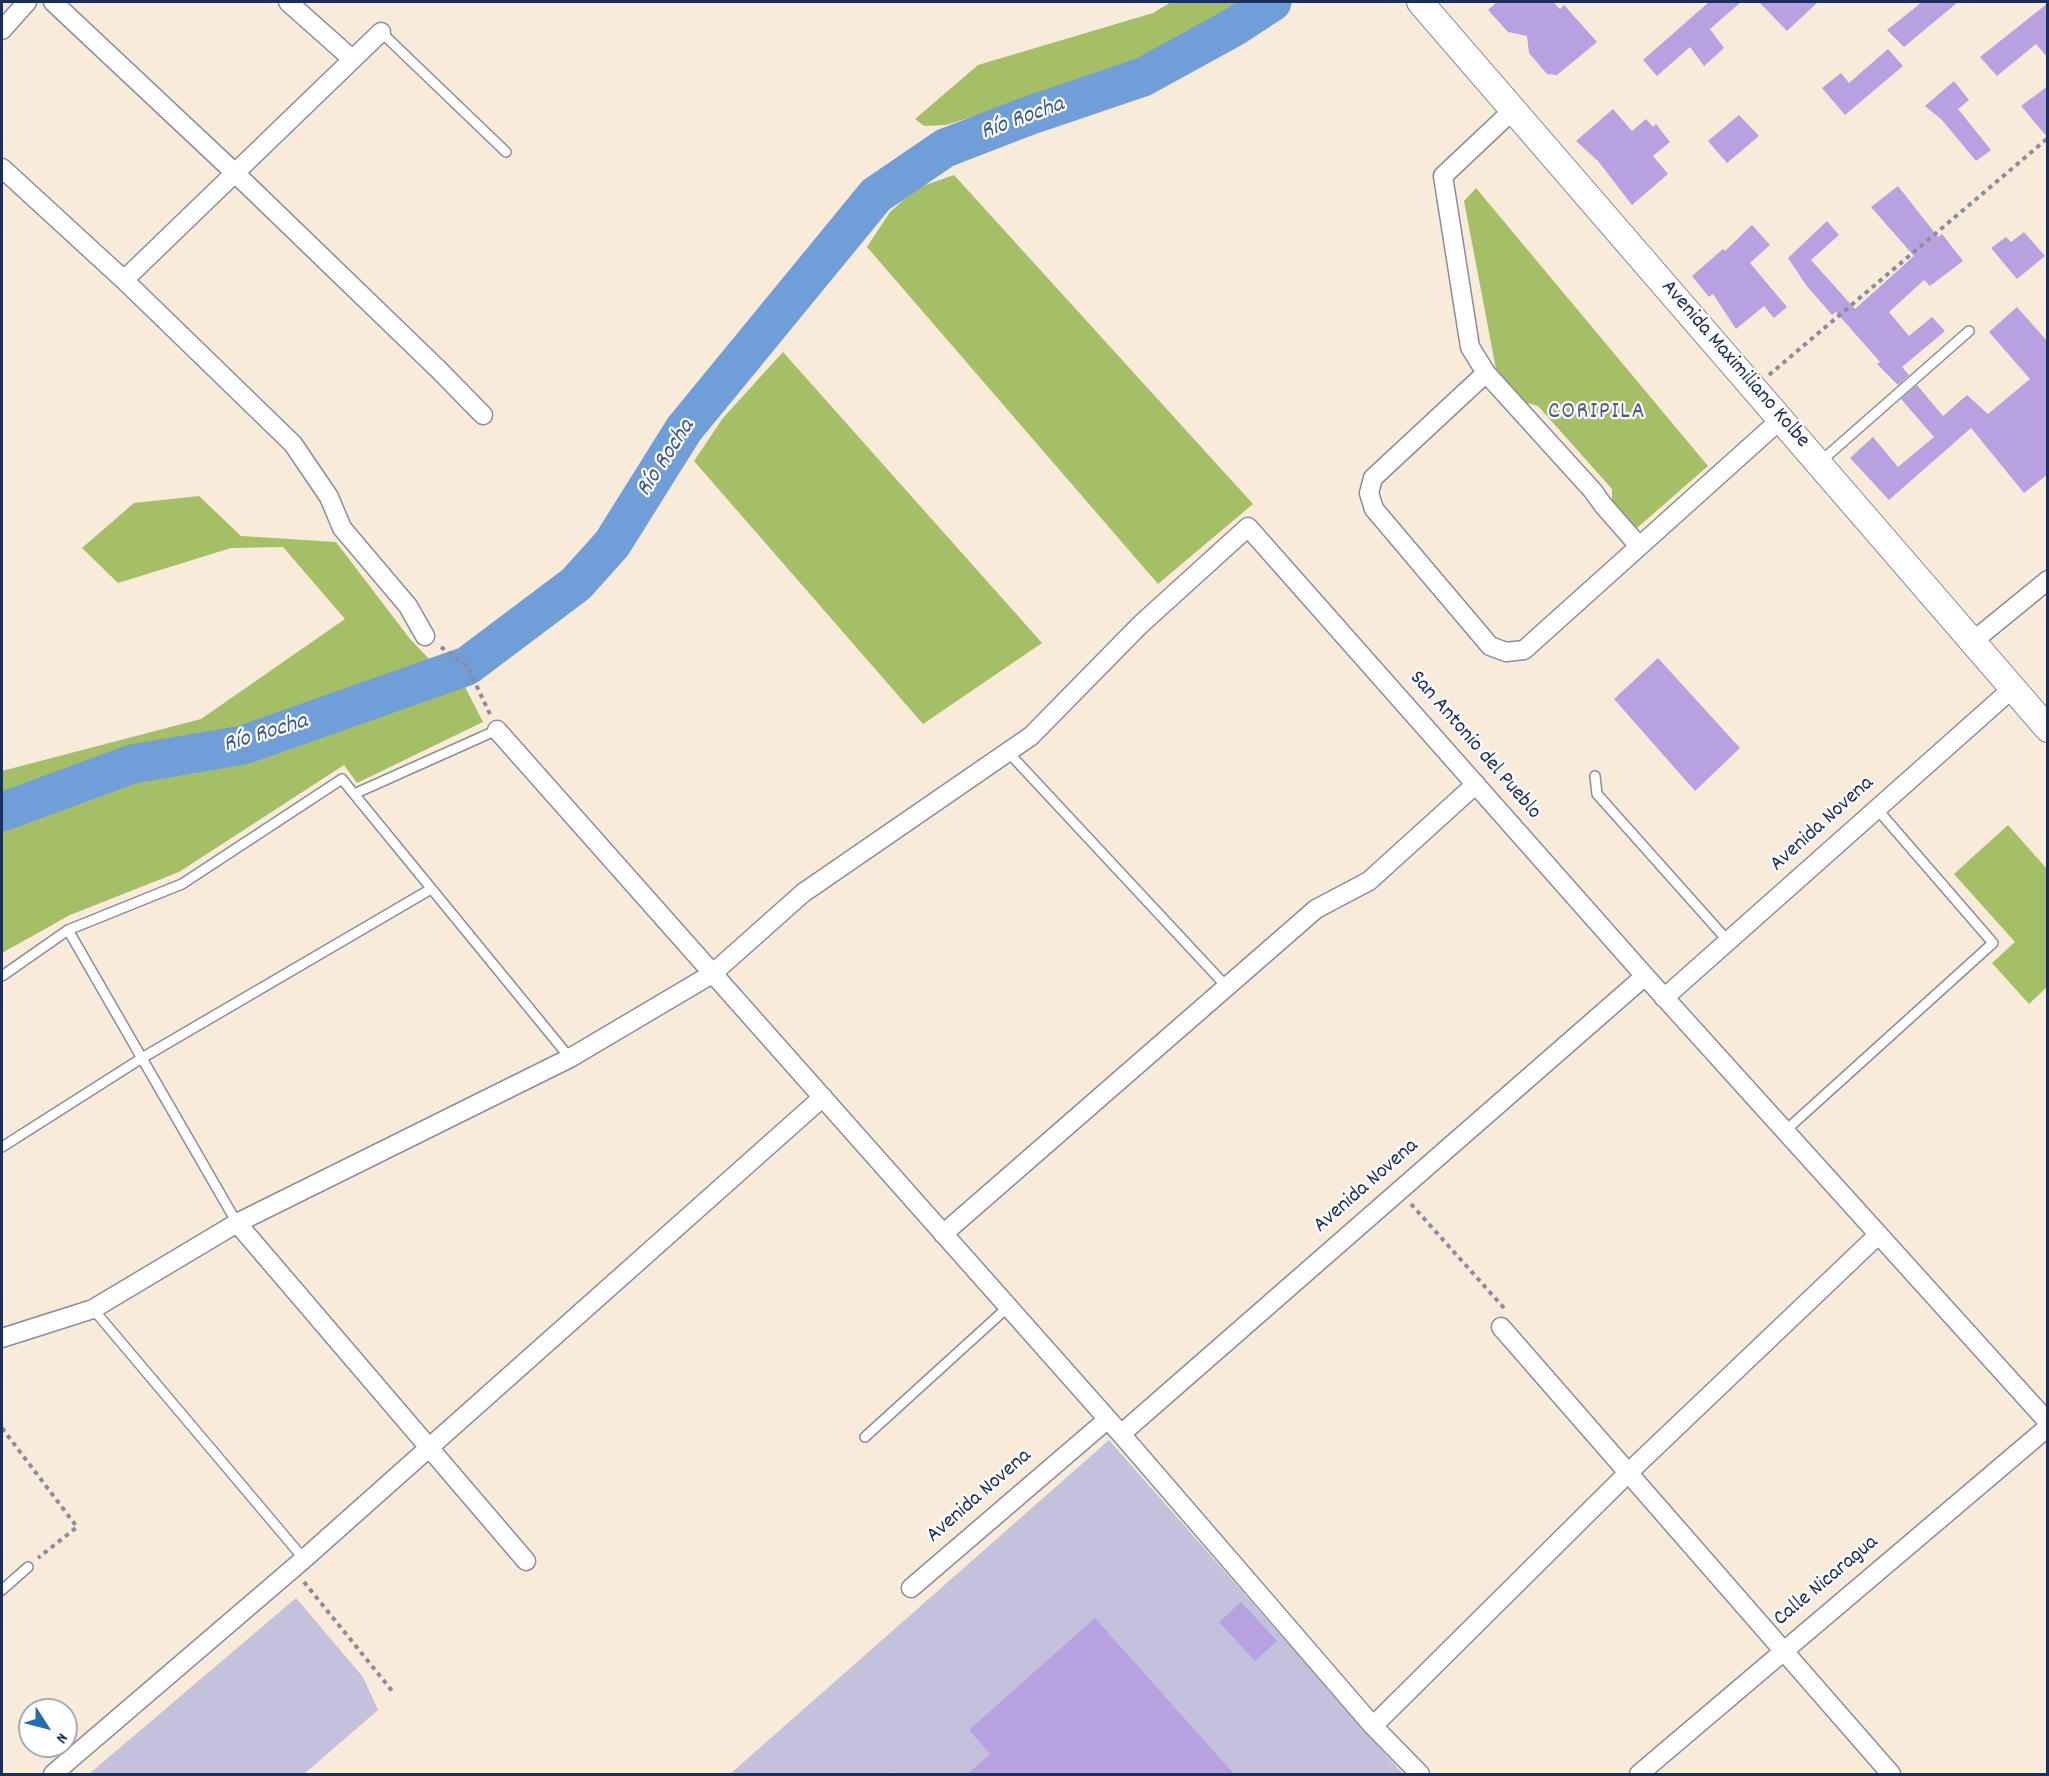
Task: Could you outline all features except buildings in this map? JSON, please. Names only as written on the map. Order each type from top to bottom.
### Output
[{"type":"main road","name":"Avenida Maximiliano Kolbe","points":[[1420,2],[2048,729]]},
{"type":"street","points":[[2,30],[27,2]]},
{"type":"street","points":[[53,2],[234,172],[483,415]]},
{"type":"street","points":[[288,2],[352,59]]},
{"type":"street","points":[[124,280],[381,32]]},
{"type":"street","points":[[1514,110],[1443,176],[1470,347],[1486,373],[1593,491],[1603,506],[1639,546]]},
{"type":"street","points":[[2,168],[124,280],[293,444],[328,496],[342,528],[408,606],[425,636]]},
{"type":"street","points":[[1486,373],[1373,478],[1369,493],[1374,509],[1490,645],[1506,652],[1524,650],[1780,420]]},
{"type":"street","name":"San Antonio del Pueblo","points":[[1008,752],[1031,736],[1140,625],[1248,527],[1664,998],[2048,1425]]},
{"type":"street","points":[[1972,642],[2048,580]]},
{"type":"street","name":"Avenida Novena","points":[[1664,998],[2013,688]]},
{"type":"street","points":[[497,730],[1108,1419],[1373,1725],[1420,1774]]},
{"type":"street","points":[[2,1338],[93,1309],[237,1223],[570,1058],[712,974],[803,893],[1008,752]]},
{"type":"street","points":[[943,1234],[1316,909],[1369,881],[1476,784]]},
{"type":"street","name":"Avenida Novena","points":[[1121,1434],[1645,976]]},
{"type":"street","points":[[53,1774],[298,1563],[823,1097]]},
{"type":"street","points":[[237,1223],[526,1561]]},
{"type":"street","points":[[1373,1725],[1628,1473],[1878,1235]]},
{"type":"street","points":[[1501,1327],[1891,1774]]},
{"type":"street","name":"Avenida Novena","points":[[911,1588],[1108,1419]]},
{"type":"street","name":"Calle Nicaragua","points":[[1639,1774],[2048,1425]]},
{"type":"lane","points":[[381,32],[506,152]]},
{"type":"lane","points":[[1819,464],[1969,331]]},
{"type":"lane","points":[[354,794],[497,730]]},
{"type":"lane","points":[[1008,752],[1227,987]]},
{"type":"lane","points":[[1595,776],[1597,794],[1728,941]]},
{"type":"lane","points":[[2,976],[68,930],[182,884],[342,778],[430,889],[570,1058]]},
{"type":"lane","points":[[1785,1131],[1993,943],[1877,809]]},
{"type":"lane","points":[[2,1147],[142,1058],[430,889]]},
{"type":"lane","points":[[68,930],[237,1223]]},
{"type":"lane","points":[[865,1437],[1008,1306]]},
{"type":"lane","points":[[93,1309],[298,1563]]},
{"type":"lane","points":[[2,1590],[28,1567]]},
{"type":"path","points":[[1753,388],[2048,138]]},
{"type":"path","points":[[425,636],[467,666],[497,730]]},
{"type":"path","points":[[1399,1190],[1504,1308],[1501,1327]]},
{"type":"path","points":[[2,1428],[77,1527],[28,1567]]},
{"type":"path","points":[[298,1563],[393,1692]]},
{"type":"shaded area","points":[[1109,1440],[1403,1774],[897,1774],[894,1772],[891,1774],[730,1774]]},
{"type":"shaded area","points":[[296,1598],[363,1677],[378,1710],[304,1774],[89,1774]]},
{"type":"green space","points":[[1171,2],[1242,2],[1138,64],[946,125],[924,126],[915,119],[978,65],[1153,13]]},
{"type":"green space","points":[[954,175],[1253,504],[1158,584],[867,247],[890,212],[917,188]]},
{"type":"green space","points":[[1476,188],[1708,466],[1637,528],[1612,501],[1612,489],[1538,406],[1524,402],[1496,369],[1464,201]]},
{"type":"green space","points":[[783,352],[1042,643],[923,724],[694,461],[723,418]]},
{"type":"green space","points":[[199,496],[241,536],[336,542],[410,639],[430,660],[315,703],[210,738],[137,747],[2,796],[2,771],[201,719],[345,619],[283,547],[231,548],[118,583],[82,548],[134,503]]},
{"type":"green space","points":[[462,681],[483,722],[357,783],[344,765],[179,872],[70,915],[2,953],[2,825],[130,774],[233,760]]},
{"type":"green space","points":[[2008,825],[2047,869],[2047,987],[2029,1004],[1992,963],[2015,942],[1954,874]]},
{"type":"waterway","name":"Río Rocha","points":[[2,812],[132,764],[243,745],[467,666],[576,584],[612,544],[684,429],[876,195],[945,148],[1028,116],[1143,77],[1234,27],[1272,2]]},
{"type":"district","name":"CORIPILA","points":[[1597,414]]}]
